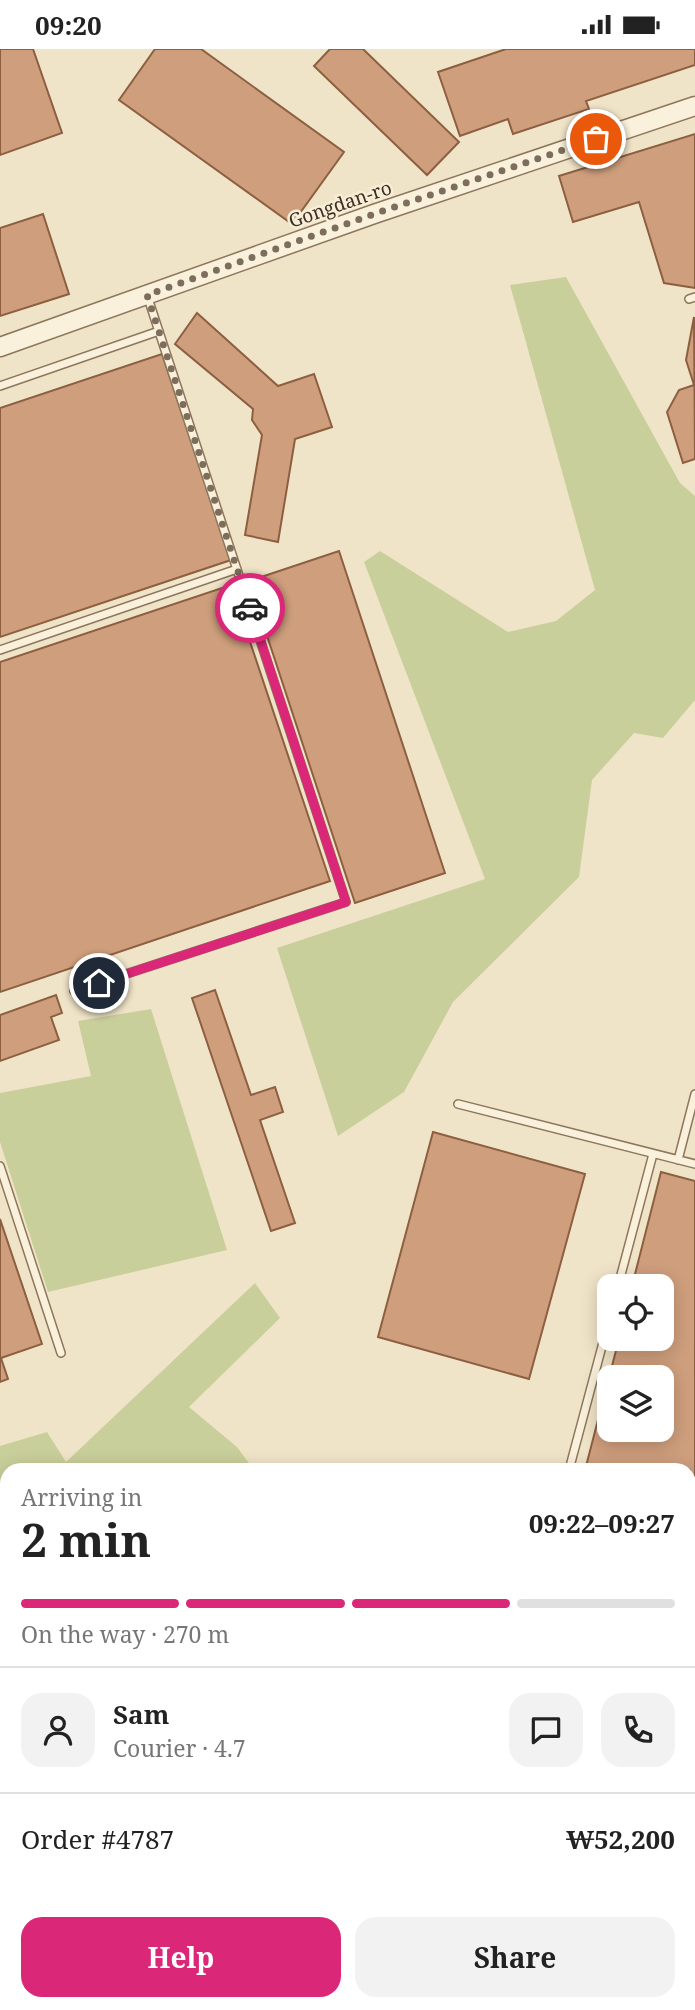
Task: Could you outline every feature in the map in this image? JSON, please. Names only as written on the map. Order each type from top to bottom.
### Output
[{"type":"street","name":"Gongdan-ro","points":[[0,347],[374,214],[695,106]]},
{"type":"lane","points":[[74,991],[346,902],[147,295]]},
{"type":"lane","points":[[0,386],[159,331]]},
{"type":"lane","points":[[0,650],[237,569]]},
{"type":"lane","points":[[678,1160],[695,1094]]},
{"type":"lane","points":[[458,1104],[695,1164]]},
{"type":"lane","points":[[621,1274],[653,1154]]},
{"type":"lane","points":[[0,1166],[61,1353]]},
{"type":"lane","points":[[571,1463],[601,1351]]},
{"type":"green space","points":[[566,277],[680,483],[695,496],[695,700],[663,738],[634,733],[592,780],[579,877],[453,1002],[404,1092],[338,1136],[277,948],[485,879],[364,562],[380,551],[508,632],[556,621],[595,590],[510,285]]},
{"type":"green space","points":[[151,1009],[227,1250],[48,1292],[0,1142],[0,1093],[91,1076],[78,1021]]},
{"type":"green space","points":[[255,1283],[280,1318],[189,1407],[237,1447],[249,1463],[0,1463],[0,1446],[47,1432],[66,1462]]},
{"type":"building","points":[[0,49],[33,49],[62,133],[0,155]]},
{"type":"building","points":[[155,49],[201,49],[344,152],[292,224],[119,100]]},
{"type":"building","points":[[330,49],[363,49],[459,142],[427,175],[314,66]]},
{"type":"building","points":[[506,49],[695,49],[695,65],[586,101],[589,109],[513,134],[508,119],[460,136],[438,72]]},
{"type":"building","points":[[695,134],[695,288],[664,283],[639,202],[573,222],[559,176]]},
{"type":"building","points":[[43,214],[69,294],[0,316],[0,228]]},
{"type":"building","points":[[197,313],[278,386],[314,374],[332,427],[295,439],[278,542],[245,535],[262,435],[252,420],[253,409],[175,344]]},
{"type":"building","points":[[694,317],[695,459],[683,463],[667,412],[679,390],[694,385],[686,360]]},
{"type":"building","points":[[162,354],[231,560],[0,637],[0,408]]},
{"type":"building","points":[[339,551],[445,873],[355,903],[249,581]]},
{"type":"building","points":[[231,585],[330,881],[0,992],[0,662]]},
{"type":"building","points":[[215,990],[251,1095],[275,1087],[283,1112],[260,1120],[295,1223],[271,1231],[192,998]]},
{"type":"building","points":[[56,995],[62,1013],[51,1017],[59,1040],[0,1061],[0,1015]]},
{"type":"building","points":[[433,1132],[585,1174],[529,1379],[378,1337]]},
{"type":"building","points":[[661,1172],[695,1181],[695,1463],[587,1463],[597,1424],[597,1442],[674,1442],[674,1365],[612,1365],[616,1351],[674,1351],[674,1274],[635,1274]]},
{"type":"building","points":[[0,1219],[42,1344],[1,1358],[8,1379],[0,1382]]},
{"type":"way so far","points":[[250,608],[147,295],[596,139]]},
{"type":"route","points":[[99,983],[346,902],[250,608]]}]
